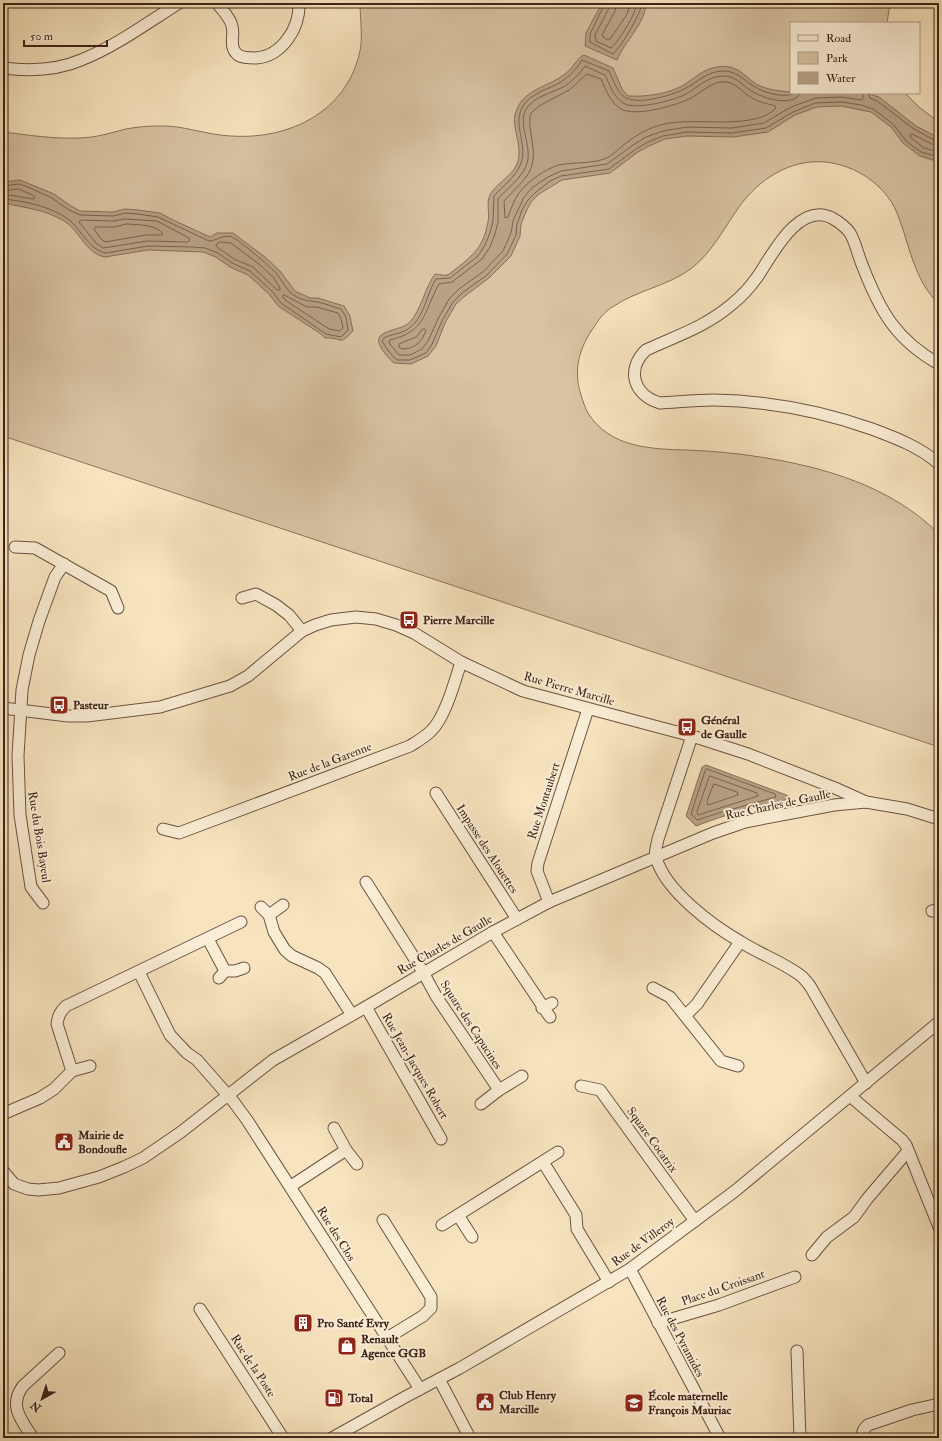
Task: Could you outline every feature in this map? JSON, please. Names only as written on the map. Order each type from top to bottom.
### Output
[{"type":"street","points":[[3,68],[36,69],[61,66],[80,61],[119,41],[179,3]]},
{"type":"street","points":[[217,3],[232,24],[234,32],[232,45],[234,51],[239,56],[248,58],[260,57],[280,47],[290,37],[296,25],[299,3]]},
{"type":"street","points":[[939,364],[926,357],[910,345],[886,316],[875,297],[852,237],[847,228],[828,216],[818,215],[809,217],[798,223],[789,231],[757,278],[732,304],[695,329],[646,350],[635,364],[634,373],[635,382],[639,389],[652,401],[660,403],[714,400],[749,402],[783,406],[820,413],[856,423],[891,436],[911,445],[931,457],[939,464]]},
{"type":"street","points":[[15,547],[35,548],[111,591],[118,608]]},
{"type":"street","name":"Rue du Bois Bayeul","points":[[43,903],[31,887],[20,815],[18,756],[22,711],[22,690],[29,655],[37,627],[55,576],[64,564]]},
{"type":"street","points":[[242,598],[256,594],[289,615],[302,631]]},
{"type":"street","name":"Rue Pierre Marcille","points":[[3,708],[68,716],[86,716],[160,707],[230,686],[248,676],[302,631],[315,625],[331,620],[356,617],[376,619],[396,625],[414,633],[461,662],[523,691],[692,736],[748,754],[835,788],[866,802]]},
{"type":"street","name":"Rue de la Garenne","points":[[163,829],[179,832],[410,746],[432,730],[439,720],[461,662]]},
{"type":"street","name":"Rue Montaubert","points":[[549,902],[537,871],[538,863],[588,709]]},
{"type":"street","points":[[692,736],[658,839],[655,857],[666,880],[682,898],[704,917],[740,942],[801,975],[810,986],[866,1083]]},
{"type":"street","name":"Impasse des Alouettes","points":[[436,793],[516,919]]},
{"type":"street","name":"Rue Charles de Gaulle","points":[[3,1171],[14,1184],[28,1189],[38,1190],[59,1188],[99,1177],[143,1158],[181,1132],[273,1060],[493,932],[549,902],[713,833],[745,822],[834,805],[866,802],[907,809],[939,819]]},
{"type":"street","name":"Square des Capucines","points":[[366,882],[423,972],[436,996],[499,1090]]},
{"type":"street","points":[[269,915],[283,905]]},
{"type":"street","points":[[261,907],[269,915],[274,932],[284,950],[292,956],[318,968],[325,973],[352,1015]]},
{"type":"street","points":[[72,1071],[57,1024],[57,1018],[66,1006],[241,922]]},
{"type":"street","points":[[493,932],[547,1005],[550,1017]]},
{"type":"street","points":[[208,939],[222,975],[244,968]]},
{"type":"street","points":[[686,1015],[698,1004],[740,942]]},
{"type":"street","name":"Rue des Clos","points":[[139,972],[170,1036],[187,1053],[197,1060],[247,1120],[291,1186],[420,1389]]},
{"type":"street","points":[[653,988],[670,997],[686,1015],[721,1061],[738,1066]]},
{"type":"street","name":"Rue Jean-Jacques Robert","points":[[366,1007],[441,1139]]},
{"type":"street","name":"Rue de Villeroy","points":[[332,1438],[439,1380],[630,1269],[735,1191],[939,1022]]},
{"type":"street","points":[[5,1113],[40,1098],[54,1090],[72,1071],[90,1066]]},
{"type":"street","points":[[481,1104],[499,1090],[522,1076]]},
{"type":"street","name":"Square Cocatrix","points":[[581,1086],[600,1090],[695,1221]]},
{"type":"street","points":[[850,1096],[902,1140],[938,1224]]},
{"type":"street","points":[[334,1128],[346,1150],[357,1164]]},
{"type":"street","points":[[291,1186],[346,1150]]},
{"type":"street","points":[[812,1255],[827,1237],[854,1217],[867,1199],[908,1151]]},
{"type":"street","points":[[442,1225],[558,1152]]},
{"type":"street","points":[[543,1162],[576,1215],[577,1229],[609,1282]]},
{"type":"street","points":[[458,1215],[472,1237]]},
{"type":"street","points":[[383,1220],[431,1297],[431,1308],[423,1316],[387,1338]]},
{"type":"street","name":"Rue des Pyramides","points":[[630,1269],[720,1438]]},
{"type":"street","name":"Place du Croissant","points":[[658,1323],[719,1305],[795,1277]]},
{"type":"street","name":"Rue de la Poste","points":[[200,1309],[283,1438]]},
{"type":"street","points":[[797,1352],[800,1438]]},
{"type":"street","points":[[33,1438],[20,1420],[16,1406],[16,1398],[23,1386],[59,1353]]},
{"type":"street","points":[[439,1380],[470,1438]]},
{"type":"street","points":[[861,1438],[864,1429],[868,1425],[912,1410],[939,1404]]},
{"type":"green space","points":[[360,3],[890,3],[887,22],[790,22],[790,94],[906,94],[920,108],[939,122],[939,304],[923,284],[913,261],[897,213],[885,193],[868,178],[847,167],[825,162],[800,164],[776,173],[756,188],[739,207],[712,247],[692,268],[673,279],[623,301],[605,313],[589,335],[581,351],[578,377],[581,395],[588,413],[597,425],[620,440],[659,449],[696,450],[742,454],[808,466],[832,473],[856,481],[900,503],[920,517],[939,534],[939,747],[3,436],[3,132],[50,137],[84,138],[126,129],[151,126],[168,126],[231,136],[253,136],[274,133],[294,127],[312,118],[329,106],[343,91],[353,72],[360,51]]},
{"type":"water","points":[[602,3],[646,3],[639,25],[617,60],[585,46],[586,33]]},
{"type":"water","points":[[584,55],[613,68],[622,89],[628,96],[642,96],[670,91],[682,86],[707,70],[717,67],[731,67],[758,85],[774,90],[790,92],[790,94],[869,94],[879,97],[916,126],[939,138],[939,162],[920,156],[903,143],[891,127],[871,112],[841,106],[817,107],[795,115],[768,132],[733,137],[687,136],[665,139],[638,152],[610,173],[562,180],[539,194],[531,202],[526,212],[521,224],[520,236],[511,256],[489,278],[456,304],[445,323],[436,346],[428,356],[411,364],[394,363],[386,355],[379,344],[379,338],[381,335],[409,323],[417,312],[435,274],[449,274],[474,253],[484,237],[489,215],[488,201],[490,195],[493,190],[512,172],[518,161],[519,148],[514,120],[515,114],[521,102],[538,88],[565,74]]},
{"type":"water","points":[[20,180],[54,194],[80,211],[113,212],[125,209],[160,213],[210,237],[217,233],[233,233],[265,257],[280,271],[295,291],[310,298],[318,298],[344,306],[350,316],[353,331],[342,340],[325,338],[278,306],[269,294],[248,275],[230,267],[216,257],[203,252],[148,250],[105,257],[98,255],[88,247],[70,225],[57,217],[42,211],[4,203],[3,183]]},
{"type":"water","points":[[706,765],[789,796],[789,799],[765,804],[696,826],[686,816],[702,767]]},
{"type":"place","name":"Pierre Marcille","points":[[409,620]]},
{"type":"place","name":"Pasteur","points":[[59,705]]},
{"type":"place","name":"Général de Gaulle","points":[[687,727]]},
{"type":"place","name":"Mairie de Bondoufle","points":[[64,1142]]},
{"type":"place","name":"Pro Santé Evry","points":[[303,1323]]},
{"type":"place","name":"Renault Agence GGB","points":[[347,1346]]},
{"type":"place","name":"Total","points":[[334,1398]]},
{"type":"place","name":"Club Henry Marcille","points":[[485,1402]]},
{"type":"place","name":"École maternelle François Mauriac","points":[[634,1403]]}]
